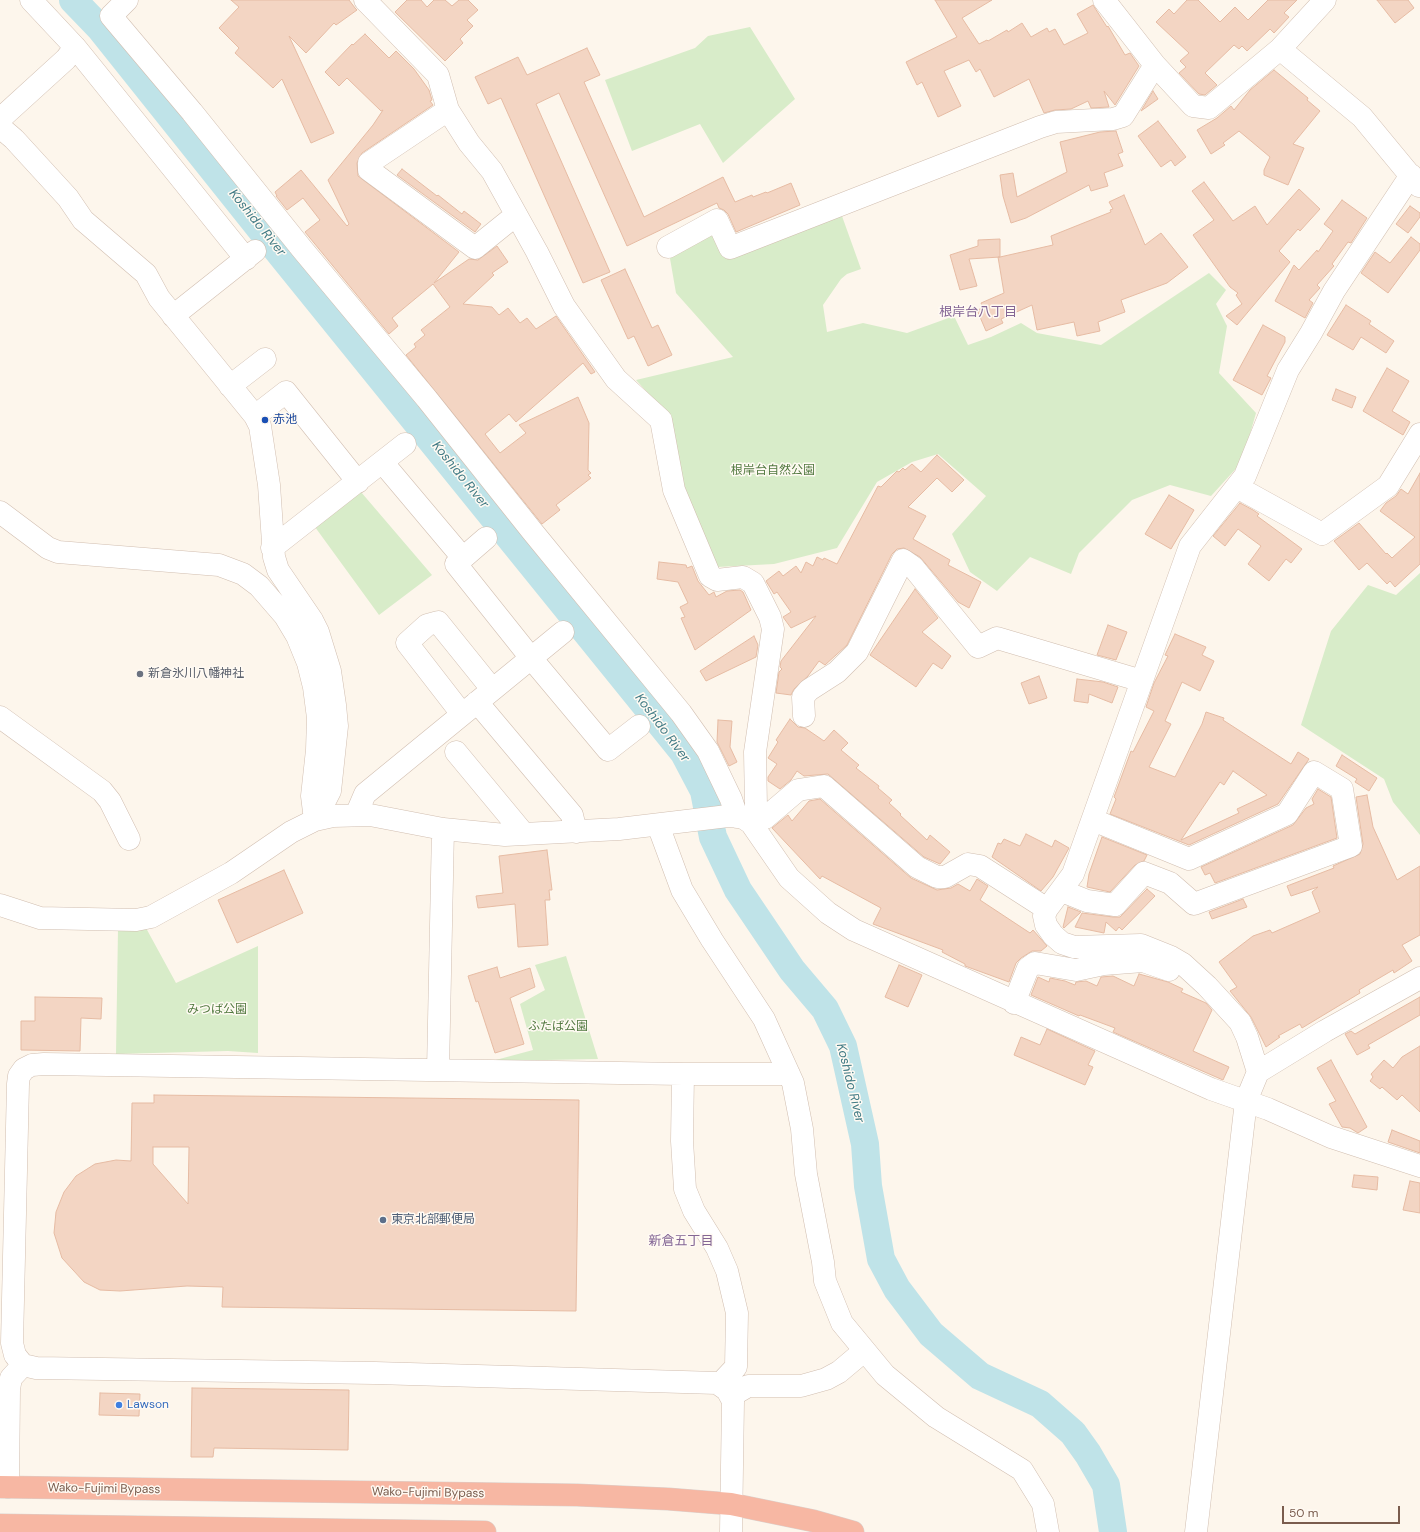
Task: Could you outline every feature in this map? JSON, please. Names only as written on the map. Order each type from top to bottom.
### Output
[{"type":"highway","name":"Wako-Fujimi Bypass","points":[[4,1487],[661,1498],[731,1504],[814,1521],[853,1532]]},
{"type":"highway","points":[[0,1525],[150,1529],[485,1532]]},
{"type":"street","points":[[31,0],[75,47],[250,255],[174,316]]},
{"type":"street","points":[[127,0],[111,16],[427,399],[532,531],[681,713],[708,751],[732,799],[739,819],[789,878],[836,919],[875,940],[1014,1003],[1211,1089],[1268,1109],[1331,1137],[1420,1166]]},
{"type":"street","points":[[0,905],[40,918],[136,920],[152,917],[231,873],[291,832],[315,820],[333,816],[370,815],[443,829],[505,835],[576,832],[658,826],[686,822],[755,818],[755,752],[773,629],[770,617],[753,583],[743,577],[717,580],[710,576],[674,490],[661,420],[616,379],[568,312],[492,171],[469,143],[448,110],[438,75],[365,0]]},
{"type":"street","points":[[1104,0],[1155,65],[1193,106],[1209,108],[1280,48],[1325,0]]},
{"type":"street","points":[[0,119],[66,59],[75,47]]},
{"type":"street","points":[[1258,1072],[1247,1037],[1234,1013],[1183,964],[1171,957],[1141,945],[1074,947],[1062,943],[1053,935],[1046,925],[1044,916],[1047,909],[1062,891],[1073,874],[1190,546],[1245,476],[1288,370],[1334,291],[1416,181],[1362,117],[1280,48]]},
{"type":"street","points":[[668,247],[717,220],[730,248],[1040,127],[1056,122],[1113,119],[1123,116],[1155,65]]},
{"type":"street","points":[[448,110],[369,164],[369,170],[475,248],[516,215]]},
{"type":"street","points":[[0,127],[14,139],[68,198],[83,220],[146,274],[159,298],[255,416],[260,426],[263,438],[268,485],[272,548],[278,570],[312,620],[318,632],[330,671],[337,726],[330,791],[315,820]]},
{"type":"street","points":[[230,386],[264,359]]},
{"type":"street","points":[[255,416],[286,392],[358,482]]},
{"type":"street","points":[[1237,487],[1322,534],[1388,486],[1420,434]]},
{"type":"street","points":[[272,548],[383,463],[405,444]]},
{"type":"street","points":[[383,463],[463,558]]},
{"type":"street","points":[[0,512],[48,548],[58,552],[219,565],[243,574],[259,586],[285,616],[297,636],[308,663],[314,687],[318,718],[317,750],[312,796],[315,820]]},
{"type":"street","points":[[486,538],[456,564],[531,658],[608,750],[639,726]]},
{"type":"street","points":[[804,716],[803,697],[809,690],[837,672],[857,652],[903,560],[913,567],[978,647],[997,638],[1142,682]]},
{"type":"street","points":[[356,815],[365,794],[563,632]]},
{"type":"street","points":[[477,702],[572,815],[576,832]]},
{"type":"street","points":[[0,717],[102,791],[110,801],[129,839]]},
{"type":"street","points":[[456,752],[524,834]]},
{"type":"street","points":[[1062,891],[1087,901],[1115,905],[1144,873],[1170,883],[1194,904],[1351,846],[1342,789],[1314,772],[1286,814],[1189,859],[1093,820]]},
{"type":"street","points":[[739,819],[765,818],[798,790],[824,786],[924,870],[937,877],[945,877],[968,864],[980,866],[1047,909]]},
{"type":"street","points":[[658,826],[682,890],[712,940],[764,1019],[789,1074],[796,1093],[802,1129],[806,1174],[823,1262],[825,1281],[842,1323],[885,1375],[936,1417],[1022,1470],[1043,1504],[1048,1532]]},
{"type":"street","points":[[438,1070],[443,829]]},
{"type":"street","points":[[1014,1003],[1028,968],[1035,963],[1076,970],[1104,964],[1143,961],[1207,986]]},
{"type":"street","points":[[1196,1532],[1246,1101],[1258,1072],[1325,1031],[1420,978]]},
{"type":"street","points":[[731,1532],[733,1401],[726,1390],[708,1382],[382,1373],[32,1368],[23,1365],[15,1355],[12,1343],[19,1076],[24,1069],[32,1065],[44,1064],[683,1074],[789,1074]]},
{"type":"street","points":[[683,1074],[682,1141],[685,1189],[694,1211],[717,1248],[727,1271],[737,1313],[736,1367],[726,1390]]},
{"type":"street","points":[[726,1390],[748,1386],[801,1386],[818,1382],[839,1372],[864,1351]]},
{"type":"street","points":[[4,1487],[9,1389],[11,1378],[23,1365]]},
{"type":"green space","points":[[750,27],[795,99],[723,163],[700,124],[632,151],[605,80],[695,48],[708,36]]},
{"type":"green space","name":"根岸台自然公園","points":[[838,205],[861,269],[847,274],[841,279],[823,305],[827,332],[863,323],[907,333],[954,316],[968,345],[991,337],[1021,323],[1037,333],[1101,345],[1209,273],[1226,290],[1216,304],[1227,326],[1219,373],[1256,413],[1242,462],[1211,496],[1170,485],[1132,500],[1079,553],[1071,574],[1030,557],[997,591],[970,572],[952,534],[986,496],[938,454],[912,462],[877,482],[837,548],[774,564],[717,567],[684,487],[669,416],[636,380],[733,357],[676,293],[668,247],[717,220],[730,247]]},
{"type":"green space","points":[[361,492],[432,575],[379,615],[315,527]]},
{"type":"green space","points":[[1420,573],[1420,835],[1393,802],[1384,779],[1301,725],[1331,631],[1368,585],[1396,595]]},
{"type":"green space","name":"みつば公園","points":[[146,928],[176,983],[258,946],[258,1053],[228,1051],[116,1054],[118,929]]},
{"type":"green space","name":"ふたば公園","points":[[566,956],[598,1059],[492,1061],[533,1050],[520,1004],[545,990],[535,965]]},
{"type":"building","points":[[231,0],[349,0],[357,10],[336,25],[334,23],[306,53],[289,36],[334,133],[311,143],[282,79],[273,88],[235,53],[239,48],[219,28],[239,7]]},
{"type":"building","points":[[407,0],[421,0],[427,7],[434,0],[445,0],[452,6],[459,0],[468,0],[478,10],[467,20],[473,26],[460,39],[463,43],[445,61],[395,12]]},
{"type":"building","points":[[935,0],[992,0],[962,18],[979,44],[987,40],[988,41],[1007,30],[1008,32],[1022,23],[1031,37],[1047,28],[1049,32],[1055,29],[1064,45],[1088,33],[1077,14],[1093,5],[1107,27],[1108,26],[1125,55],[1130,53],[1139,66],[1115,105],[1104,91],[1109,107],[1091,108],[1088,101],[1071,109],[1055,110],[1044,113],[1029,79],[994,97],[980,69],[976,72],[969,60],[944,71],[961,106],[938,117],[922,82],[917,85],[906,62],[957,37]]},
{"type":"building","points":[[1187,0],[1198,0],[1220,22],[1235,7],[1248,20],[1268,0],[1297,0],[1284,13],[1289,17],[1274,33],[1270,29],[1247,51],[1242,46],[1239,49],[1234,45],[1205,73],[1217,85],[1205,95],[1199,94],[1179,73],[1186,67],[1180,61],[1189,53],[1156,22],[1169,9],[1174,14]]},
{"type":"building","points":[[1377,0],[1408,0],[1414,8],[1395,23]]},
{"type":"building","points":[[365,34],[389,58],[396,51],[414,69],[429,90],[432,100],[430,101],[433,105],[362,153],[357,163],[358,176],[459,252],[434,283],[469,259],[478,260],[497,246],[508,262],[492,273],[494,275],[463,304],[492,307],[499,315],[508,308],[520,323],[527,318],[536,329],[556,316],[595,372],[591,374],[583,363],[516,422],[509,414],[485,434],[500,453],[526,433],[519,425],[578,397],[589,423],[588,470],[591,473],[588,475],[591,478],[556,505],[560,510],[542,524],[406,355],[416,347],[414,344],[425,335],[421,330],[450,307],[433,284],[392,318],[398,326],[389,334],[305,232],[320,220],[303,198],[287,210],[276,196],[275,192],[301,170],[347,226],[349,224],[328,180],[373,125],[383,110],[381,111],[347,78],[339,86],[325,72],[352,44],[353,45]]},
{"type":"building","points":[[587,48],[600,75],[584,82],[644,217],[723,177],[735,202],[752,195],[753,197],[766,192],[767,193],[791,183],[800,205],[736,232],[728,214],[719,208],[717,203],[627,246],[559,93],[536,104],[610,272],[583,283],[501,98],[488,104],[475,77],[518,57],[527,75]]},
{"type":"building","points":[[1274,70],[1308,98],[1307,100],[1320,111],[1293,144],[1304,148],[1288,185],[1264,175],[1264,170],[1270,157],[1239,131],[1223,143],[1225,145],[1211,154],[1197,130],[1217,118],[1231,106],[1234,110],[1250,90]]},
{"type":"building","points":[[1153,91],[1158,99],[1141,111]]},
{"type":"building","points":[[1158,121],[1186,157],[1175,166],[1171,160],[1161,167],[1138,136]]},
{"type":"building","points":[[1116,131],[1123,152],[1118,154],[1123,166],[1104,173],[1108,186],[1091,191],[1089,185],[1026,218],[1011,223],[1003,196],[1000,175],[1013,173],[1017,197],[1067,172],[1060,142],[1100,132]]},
{"type":"building","points":[[402,169],[462,214],[464,211],[481,224],[475,232],[397,175]]},
{"type":"building","points":[[1204,182],[1233,221],[1255,206],[1267,225],[1299,189],[1320,209],[1300,231],[1298,229],[1279,251],[1290,262],[1237,325],[1226,316],[1242,304],[1236,295],[1238,293],[1230,287],[1193,235],[1214,220],[1192,191]]},
{"type":"building","points":[[1124,195],[1145,245],[1161,233],[1188,267],[1167,283],[1121,300],[1125,312],[1098,322],[1100,331],[1077,336],[1074,322],[1037,330],[1032,305],[1001,319],[1003,323],[986,331],[977,310],[983,308],[981,303],[1004,293],[998,257],[969,259],[977,286],[960,290],[950,255],[978,246],[978,240],[1000,239],[1000,257],[1053,245],[1051,236],[1111,212],[1110,210],[1113,209],[1109,202]]},
{"type":"building","points":[[1342,200],[1367,218],[1351,243],[1348,242],[1332,264],[1334,266],[1317,285],[1320,288],[1309,300],[1313,303],[1305,318],[1275,301],[1294,265],[1299,270],[1317,250],[1318,252],[1333,231],[1324,224]]},
{"type":"building","points":[[1410,206],[1420,213],[1420,217],[1408,233],[1396,224]]},
{"type":"building","points":[[1411,237],[1420,244],[1420,250],[1388,293],[1361,273],[1375,252],[1390,263]]},
{"type":"building","points":[[625,269],[652,328],[658,325],[672,355],[648,366],[634,336],[628,339],[601,280]]},
{"type":"building","points":[[1346,305],[1371,321],[1369,324],[1394,341],[1386,353],[1361,337],[1353,350],[1327,335]]},
{"type":"building","points":[[1263,325],[1285,337],[1285,342],[1267,376],[1271,378],[1262,395],[1233,380]]},
{"type":"building","points":[[1387,368],[1409,381],[1392,411],[1410,422],[1403,435],[1363,411]]},
{"type":"building","points":[[1336,389],[1356,397],[1352,408],[1332,400]]},
{"type":"building","points":[[937,455],[964,480],[952,492],[937,478],[908,507],[926,516],[913,539],[950,560],[948,565],[981,582],[969,608],[958,602],[920,557],[904,548],[897,549],[892,554],[847,645],[825,665],[819,661],[808,676],[794,689],[791,695],[776,693],[779,672],[782,669],[780,667],[781,661],[816,616],[791,628],[783,617],[791,612],[777,592],[774,594],[766,581],[779,571],[783,576],[796,566],[801,573],[806,562],[813,566],[817,557],[823,560],[824,558],[837,564],[878,486],[881,487],[897,471],[899,472],[903,468],[905,470],[912,464],[921,472]]},
{"type":"building","points":[[1420,473],[1420,564],[1395,587],[1390,581],[1387,584],[1367,563],[1359,570],[1334,541],[1359,523],[1386,554],[1387,553],[1392,558],[1415,537],[1380,511],[1386,503],[1396,496],[1401,489],[1408,494]]},
{"type":"building","points":[[1169,495],[1194,510],[1171,549],[1145,534]]},
{"type":"building","points":[[1240,503],[1259,514],[1257,516],[1302,549],[1291,563],[1286,559],[1269,581],[1248,564],[1261,546],[1238,529],[1225,546],[1213,536]]},
{"type":"building","points":[[659,562],[686,565],[687,568],[692,566],[698,581],[709,595],[714,592],[716,597],[727,591],[740,590],[743,592],[751,610],[695,650],[681,618],[685,617],[680,607],[688,603],[678,582],[657,579]]},
{"type":"building","points":[[915,589],[938,618],[922,632],[951,656],[942,669],[933,663],[916,687],[870,655]]},
{"type":"building","points":[[1108,625],[1127,632],[1116,660],[1097,655]]},
{"type":"building","points":[[1175,634],[1206,647],[1202,655],[1214,661],[1200,691],[1182,682],[1165,721],[1171,724],[1149,767],[1175,777],[1202,724],[1206,712],[1224,718],[1223,720],[1291,764],[1298,752],[1309,759],[1278,804],[1189,845],[1110,814],[1116,799],[1114,797],[1131,751],[1133,752],[1154,711],[1146,707],[1154,683],[1168,656],[1165,655]],"holes":[[[1233,771],[1267,795],[1237,809],[1239,813],[1181,840],[1220,782],[1224,785]]]},
{"type":"building","points":[[754,636],[758,645],[756,657],[706,681],[700,671]]},
{"type":"building","points":[[1039,676],[1047,698],[1029,704],[1021,683]]},
{"type":"building","points":[[1077,679],[1103,682],[1118,687],[1112,703],[1089,694],[1088,703],[1074,701]]},
{"type":"building","points":[[790,719],[798,727],[805,728],[824,741],[834,730],[848,743],[841,750],[859,765],[856,768],[879,786],[878,788],[892,800],[889,803],[927,840],[930,835],[950,852],[940,864],[924,857],[828,774],[804,776],[797,771],[791,780],[780,789],[768,781],[768,777],[777,764],[768,758],[778,742],[776,740]]},
{"type":"building","points":[[718,720],[732,721],[730,747],[737,762],[729,766],[717,742]]},
{"type":"building","points":[[1342,755],[1377,778],[1369,791],[1355,782],[1357,779],[1336,766]]},
{"type":"building","points":[[1318,789],[1331,797],[1337,838],[1215,883],[1210,873],[1205,875],[1201,867],[1293,825],[1306,808],[1314,804],[1312,799]]},
{"type":"building","points":[[1367,795],[1373,827],[1397,880],[1420,866],[1420,935],[1402,945],[1412,961],[1394,973],[1393,970],[1359,990],[1360,993],[1302,1028],[1300,1024],[1278,1036],[1280,1037],[1266,1047],[1251,1017],[1230,991],[1237,987],[1219,962],[1253,936],[1270,930],[1272,933],[1320,912],[1312,892],[1318,887],[1291,896],[1287,886],[1334,868],[1333,866],[1360,854],[1363,844],[1356,797]]},
{"type":"building","points":[[820,799],[911,878],[937,890],[951,888],[958,884],[970,891],[977,879],[988,886],[980,900],[1030,933],[1033,930],[1047,946],[1041,951],[1032,951],[1021,958],[1016,963],[1009,982],[965,966],[965,964],[942,952],[943,950],[873,924],[881,908],[822,876],[820,879],[772,828],[788,815],[792,821],[809,801]]},
{"type":"building","points":[[1026,834],[1052,847],[1055,840],[1069,848],[1053,877],[1041,891],[992,857],[998,843],[1001,844],[1004,839],[1020,846]]},
{"type":"building","points":[[1102,837],[1147,855],[1144,861],[1135,865],[1110,892],[1087,887],[1089,874]]},
{"type":"building","points":[[547,850],[552,890],[549,890],[550,900],[545,900],[548,945],[518,947],[515,904],[478,908],[476,896],[503,893],[499,856]]},
{"type":"building","points":[[284,870],[303,913],[237,943],[218,900]]},
{"type":"building","points":[[1147,889],[1155,896],[1122,930],[1119,927],[1116,931],[1106,922],[1104,933],[1075,927],[1082,913],[1120,917]]},
{"type":"building","points":[[1243,899],[1247,907],[1212,919],[1209,912]]},
{"type":"building","points":[[1068,907],[1081,912],[1064,928],[1063,927]]},
{"type":"building","points":[[899,965],[922,975],[908,1007],[885,997]]},
{"type":"building","points":[[497,967],[500,978],[530,968],[535,987],[510,998],[524,1044],[495,1053],[468,976]]},
{"type":"building","points":[[1139,974],[1168,982],[1183,989],[1181,992],[1206,1003],[1212,1010],[1193,1051],[1229,1067],[1223,1080],[1113,1032],[1115,1028],[1080,1015],[1079,1016],[1031,995],[1038,977],[1049,982],[1050,978],[1075,985],[1076,982],[1086,981],[1097,986],[1101,977],[1113,976],[1134,986]]},
{"type":"building","points":[[35,997],[102,998],[101,1019],[81,1018],[80,1051],[21,1050],[21,1021],[35,1021]]},
{"type":"building","points":[[1420,997],[1420,1015],[1368,1045],[1370,1048],[1357,1055],[1345,1034],[1351,1031],[1355,1034]]},
{"type":"building","points":[[1047,1029],[1095,1051],[1088,1065],[1093,1067],[1085,1085],[1014,1055],[1021,1037],[1040,1045]]},
{"type":"building","points":[[1420,1046],[1420,1112],[1402,1095],[1397,1100],[1382,1087],[1380,1089],[1370,1081],[1373,1077],[1371,1074],[1384,1060],[1393,1068],[1402,1057]]},
{"type":"building","points":[[1331,1060],[1367,1127],[1358,1133],[1350,1128],[1342,1127],[1329,1104],[1336,1101],[1317,1068]]},
{"type":"building","name":"東京北部郵便局","points":[[154,1095],[579,1100],[576,1311],[222,1307],[223,1287],[187,1286],[120,1291],[100,1290],[84,1282],[62,1258],[54,1233],[56,1212],[64,1192],[76,1176],[95,1164],[116,1160],[131,1161],[132,1103],[154,1103]],"holes":[[[153,1147],[189,1147],[188,1204],[153,1164]]]},
{"type":"building","points":[[1392,1130],[1420,1141],[1420,1153],[1388,1142]]},
{"type":"building","points":[[1354,1175],[1378,1177],[1377,1190],[1352,1187]]},
{"type":"building","points":[[1410,1181],[1420,1183],[1420,1213],[1403,1210]]},
{"type":"building","points":[[192,1388],[349,1390],[348,1450],[214,1448],[213,1457],[191,1457]]},
{"type":"building","name":"Lawson","points":[[100,1393],[140,1394],[139,1416],[99,1415]]},
{"type":"waterway","name":"Koshido River","points":[[73,0],[100,28],[282,256],[684,753],[704,791],[713,837],[738,890],[792,970],[825,1009],[843,1046],[865,1144],[868,1186],[881,1259],[897,1289],[931,1334],[980,1376],[1040,1404],[1073,1433],[1088,1454],[1106,1485],[1113,1532]]},
{"type":"place","name":"赤池","points":[[265,420]]},
{"type":"place","name":"新倉氷川八幡神社","points":[[140,674]]},
{"type":"place","name":"東京北部郵便局","points":[[383,1220]]},
{"type":"place","name":"Lawson","points":[[119,1405]]},
{"type":"district","name":"根岸台八丁目","points":[[978,313]]},
{"type":"district","name":"新倉五丁目","points":[[681,1242]]}]
